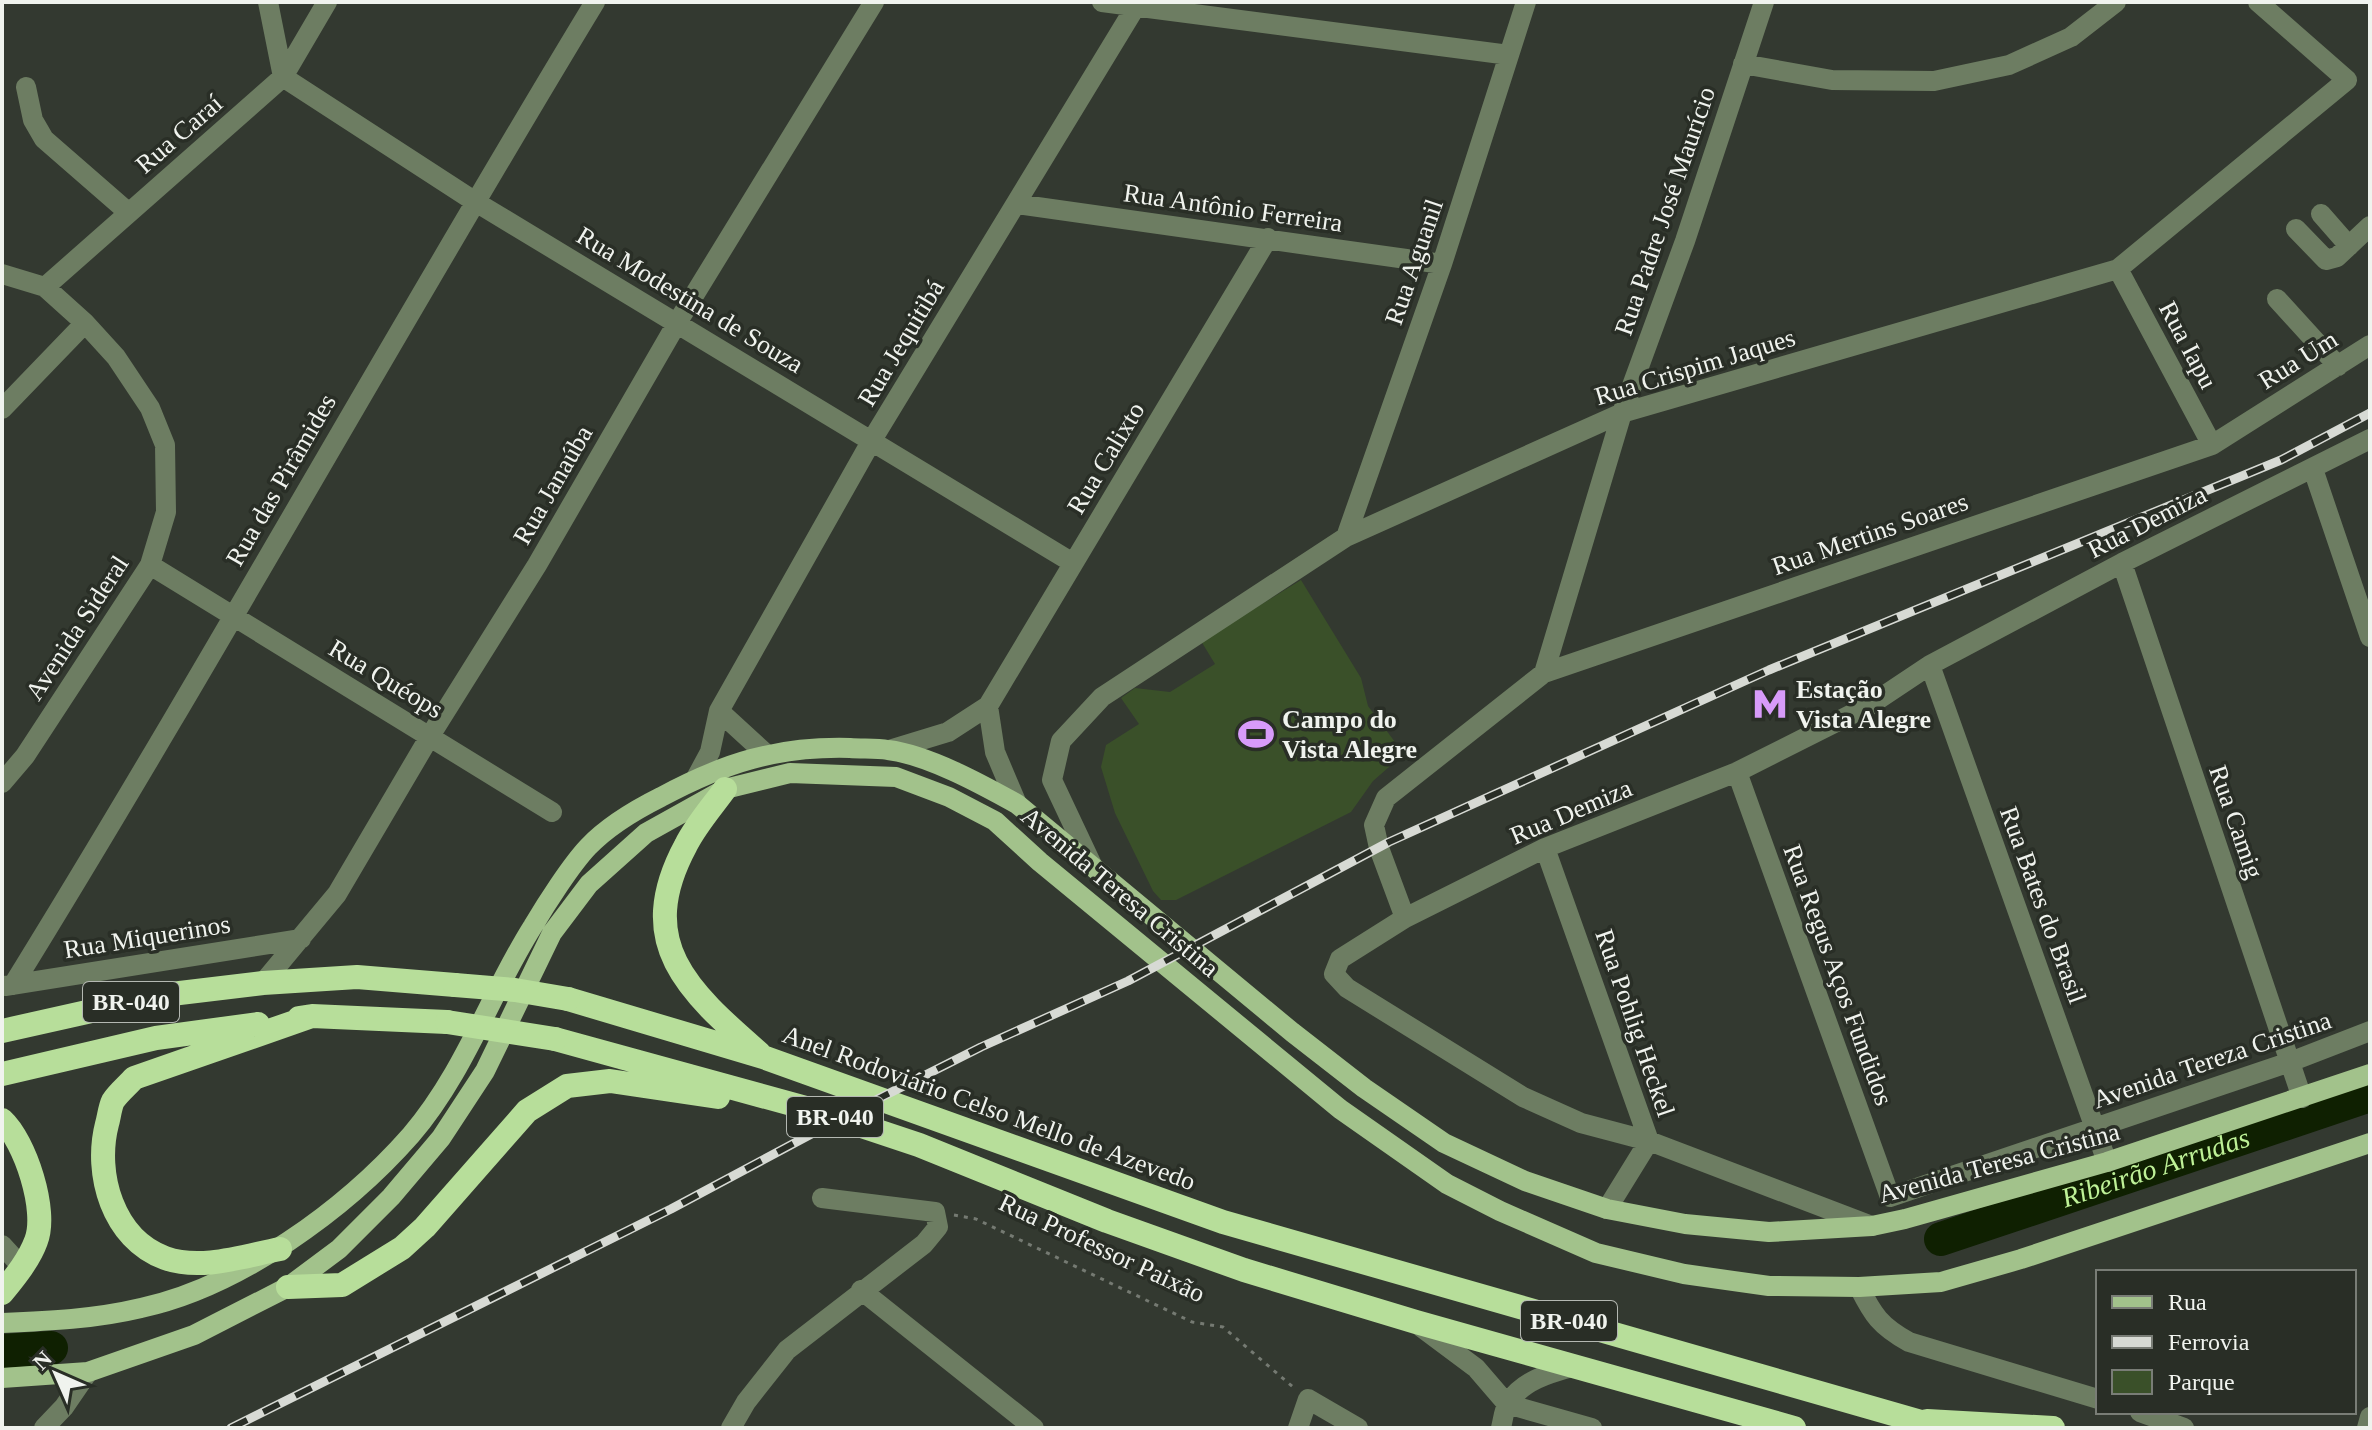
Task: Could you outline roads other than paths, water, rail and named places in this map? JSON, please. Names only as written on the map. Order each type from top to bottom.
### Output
[{"type":"highway","points":[[725,789],[686,844],[671,877],[667,888],[664,929],[678,968],[687,983],[719,1018],[763,1057]]},
{"type":"highway","name":"Anel Rodoviário Celso Mello de Azevedo","points":[[2,1031],[163,995],[263,983],[357,977],[515,990],[568,999],[763,1057],[1223,1222],[1942,1428]]},
{"type":"highway","points":[[280,1249],[201,1264],[167,1259],[140,1245],[110,1200],[101,1164],[105,1132],[113,1101],[134,1078],[312,1016]]},
{"type":"highway","name":"BR-040","points":[[2,1074],[156,1038],[312,1016],[447,1022],[555,1039],[817,1111],[919,1145],[1107,1221],[1244,1270],[1416,1322],[1794,1428]]},
{"type":"highway","points":[[288,1287],[342,1285],[402,1248],[425,1227],[527,1111],[567,1086],[610,1081],[817,1111]]},
{"type":"highway","points":[[2,1120],[20,1144],[37,1200],[39,1220],[37,1239],[22,1267],[2,1293]]},
{"type":"highway","points":[[1914,1420],[2053,1428]]},
{"type":"main road","name":"Avenida Teresa Cristina","points":[[2,1323],[77,1320],[144,1308],[200,1289],[280,1249],[357,1189],[412,1134],[460,1066],[532,927],[588,848],[634,811],[696,778],[766,754],[823,747],[889,750],[957,774],[1017,804],[1292,1032],[1364,1088],[1444,1143],[1525,1181],[1607,1209],[1685,1224],[1769,1232],[1872,1226],[2107,1162],[2370,1074]]},
{"type":"main road","name":"Avenida Teresa Cristina","points":[[2,1378],[88,1372],[194,1335],[288,1287],[339,1249],[391,1197],[441,1138],[485,1071],[552,933],[589,884],[646,833],[725,789],[790,773],[896,777],[949,797],[995,821],[1040,862],[1340,1109],[1447,1184],[1596,1253],[1684,1274],[1769,1286],[1859,1287],[1941,1282],[2021,1259],[2367,1146]]},
{"type":"street","points":[[268,2],[283,77]]},
{"type":"street","name":"Rua Caraí","points":[[45,287],[283,77],[327,2]]},
{"type":"street","name":"Rua das Pirâmides","points":[[7,986],[101,843],[474,201],[595,2]]},
{"type":"street","name":"Rua Janaúba","points":[[263,983],[337,894],[430,736],[537,565],[677,323],[874,2]]},
{"type":"street","points":[[1102,2],[1509,55]]},
{"type":"street","name":"Rua Aguanil","points":[[1346,537],[1442,264],[1526,2]]},
{"type":"street","name":"Rua Padre José Maurício","points":[[1544,673],[1622,413],[1685,241],[1764,2]]},
{"type":"street","points":[[1743,64],[1832,80],[1934,81],[2009,65],[2071,37],[2116,2]]},
{"type":"street","name":"Rua Crispim Jaques","points":[[1093,867],[1052,780],[1061,741],[1102,697],[1346,537],[1622,413],[2118,269],[2347,80],[2258,2]]},
{"type":"street","name":"Rua Jequitibá","points":[[696,778],[710,752],[719,711],[872,440],[1136,6]]},
{"type":"street","name":"Rua Modestina de Souza","points":[[283,77],[474,201],[1073,563]]},
{"type":"street","points":[[26,87],[33,120],[44,139],[129,213]]},
{"type":"street","name":"Rua Antônio Ferreira","points":[[1016,204],[1442,264]]},
{"type":"street","points":[[2321,214],[2349,246]]},
{"type":"street","points":[[2296,229],[2326,260],[2337,257],[2370,226]]},
{"type":"street","name":"Rua Calixto","points":[[889,750],[948,732],[988,706],[1268,238]]},
{"type":"street","name":"Rua Iapu","points":[[2118,269],[2212,445]]},
{"type":"street","name":"Avenida Sideral","points":[[2,274],[45,287],[85,323],[116,357],[150,408],[165,445],[166,512],[150,565],[25,756],[2,783]]},
{"type":"street","points":[[2277,299],[2338,366]]},
{"type":"street","points":[[2,409],[85,323]]},
{"type":"street","name":"Rua Um","points":[[2212,445],[2370,345]]},
{"type":"street","name":"Rua Demiza","points":[[1872,1226],[1649,1141],[1581,1123],[1523,1097],[1347,988],[1334,974],[1340,959],[1405,918],[1545,848],[1737,772],[1870,705],[1930,665],[2122,563],[2370,439]]},
{"type":"street","name":"Rua Mertins Soares","points":[[1544,673],[2212,445]]},
{"type":"street","points":[[2313,469],[2370,637]]},
{"type":"street","name":"Rua Camig","points":[[2122,563],[2302,1098]]},
{"type":"street","name":"Rua Quéops","points":[[150,565],[552,812]]},
{"type":"street","name":"Rua Bates do Brasil","points":[[1930,665],[2107,1162]]},
{"type":"street","points":[[1405,918],[1379,848],[1374,825],[1386,798],[1544,673]]},
{"type":"street","points":[[988,706],[995,752],[1017,804]]},
{"type":"street","points":[[719,711],[766,754]]},
{"type":"street","name":"Rua Regus Aços Fundidos","points":[[1737,772],[1890,1197]]},
{"type":"street","name":"Rua Pohlig Heckel","points":[[1545,848],[1649,1141],[1607,1209]]},
{"type":"street","name":"Rua Miquerinos","points":[[7,986],[301,939]]},
{"type":"street","name":"Avenida Tereza Cristina","points":[[1890,1197],[2290,1062],[2370,1031]]},
{"type":"street","points":[[731,1428],[746,1402],[787,1350],[924,1244],[938,1227],[935,1212],[822,1198]]},
{"type":"street","points":[[2,1245],[22,1267]]},
{"type":"street","points":[[1859,1287],[1874,1316],[1887,1330],[1909,1342],[2096,1398]]},
{"type":"street","points":[[861,1290],[1034,1428]]},
{"type":"street","points":[[1416,1322],[1476,1368],[1507,1404],[1592,1428]]},
{"type":"street","points":[[1501,1428],[1507,1404],[1526,1385],[1543,1375],[1575,1366]]},
{"type":"street","points":[[44,1428],[64,1407],[88,1372]]},
{"type":"street","points":[[1298,1428],[1308,1399],[1358,1428]]},
{"type":"street","points":[[2151,1414],[2184,1428]]},
{"type":"street","points":[[2367,1428],[2370,1417]]},
{"type":"waterway","name":"Ribeirão Arrudas","points":[[1941,1239],[2370,1095]]},
{"type":"waterway","name":"Ribeirão Arrudas","points":[[2,1351],[51,1348]]},
{"type":"railway","points":[[231,1428],[671,1209],[981,1047],[1128,981],[1389,842],[1769,670],[2281,460],[2370,413]]},
{"type":"place","name":"Estação Vista Alegre","points":[[1770,704]]},
{"type":"place","name":"Campo do Vista Alegre","points":[[1256,734]]}]
